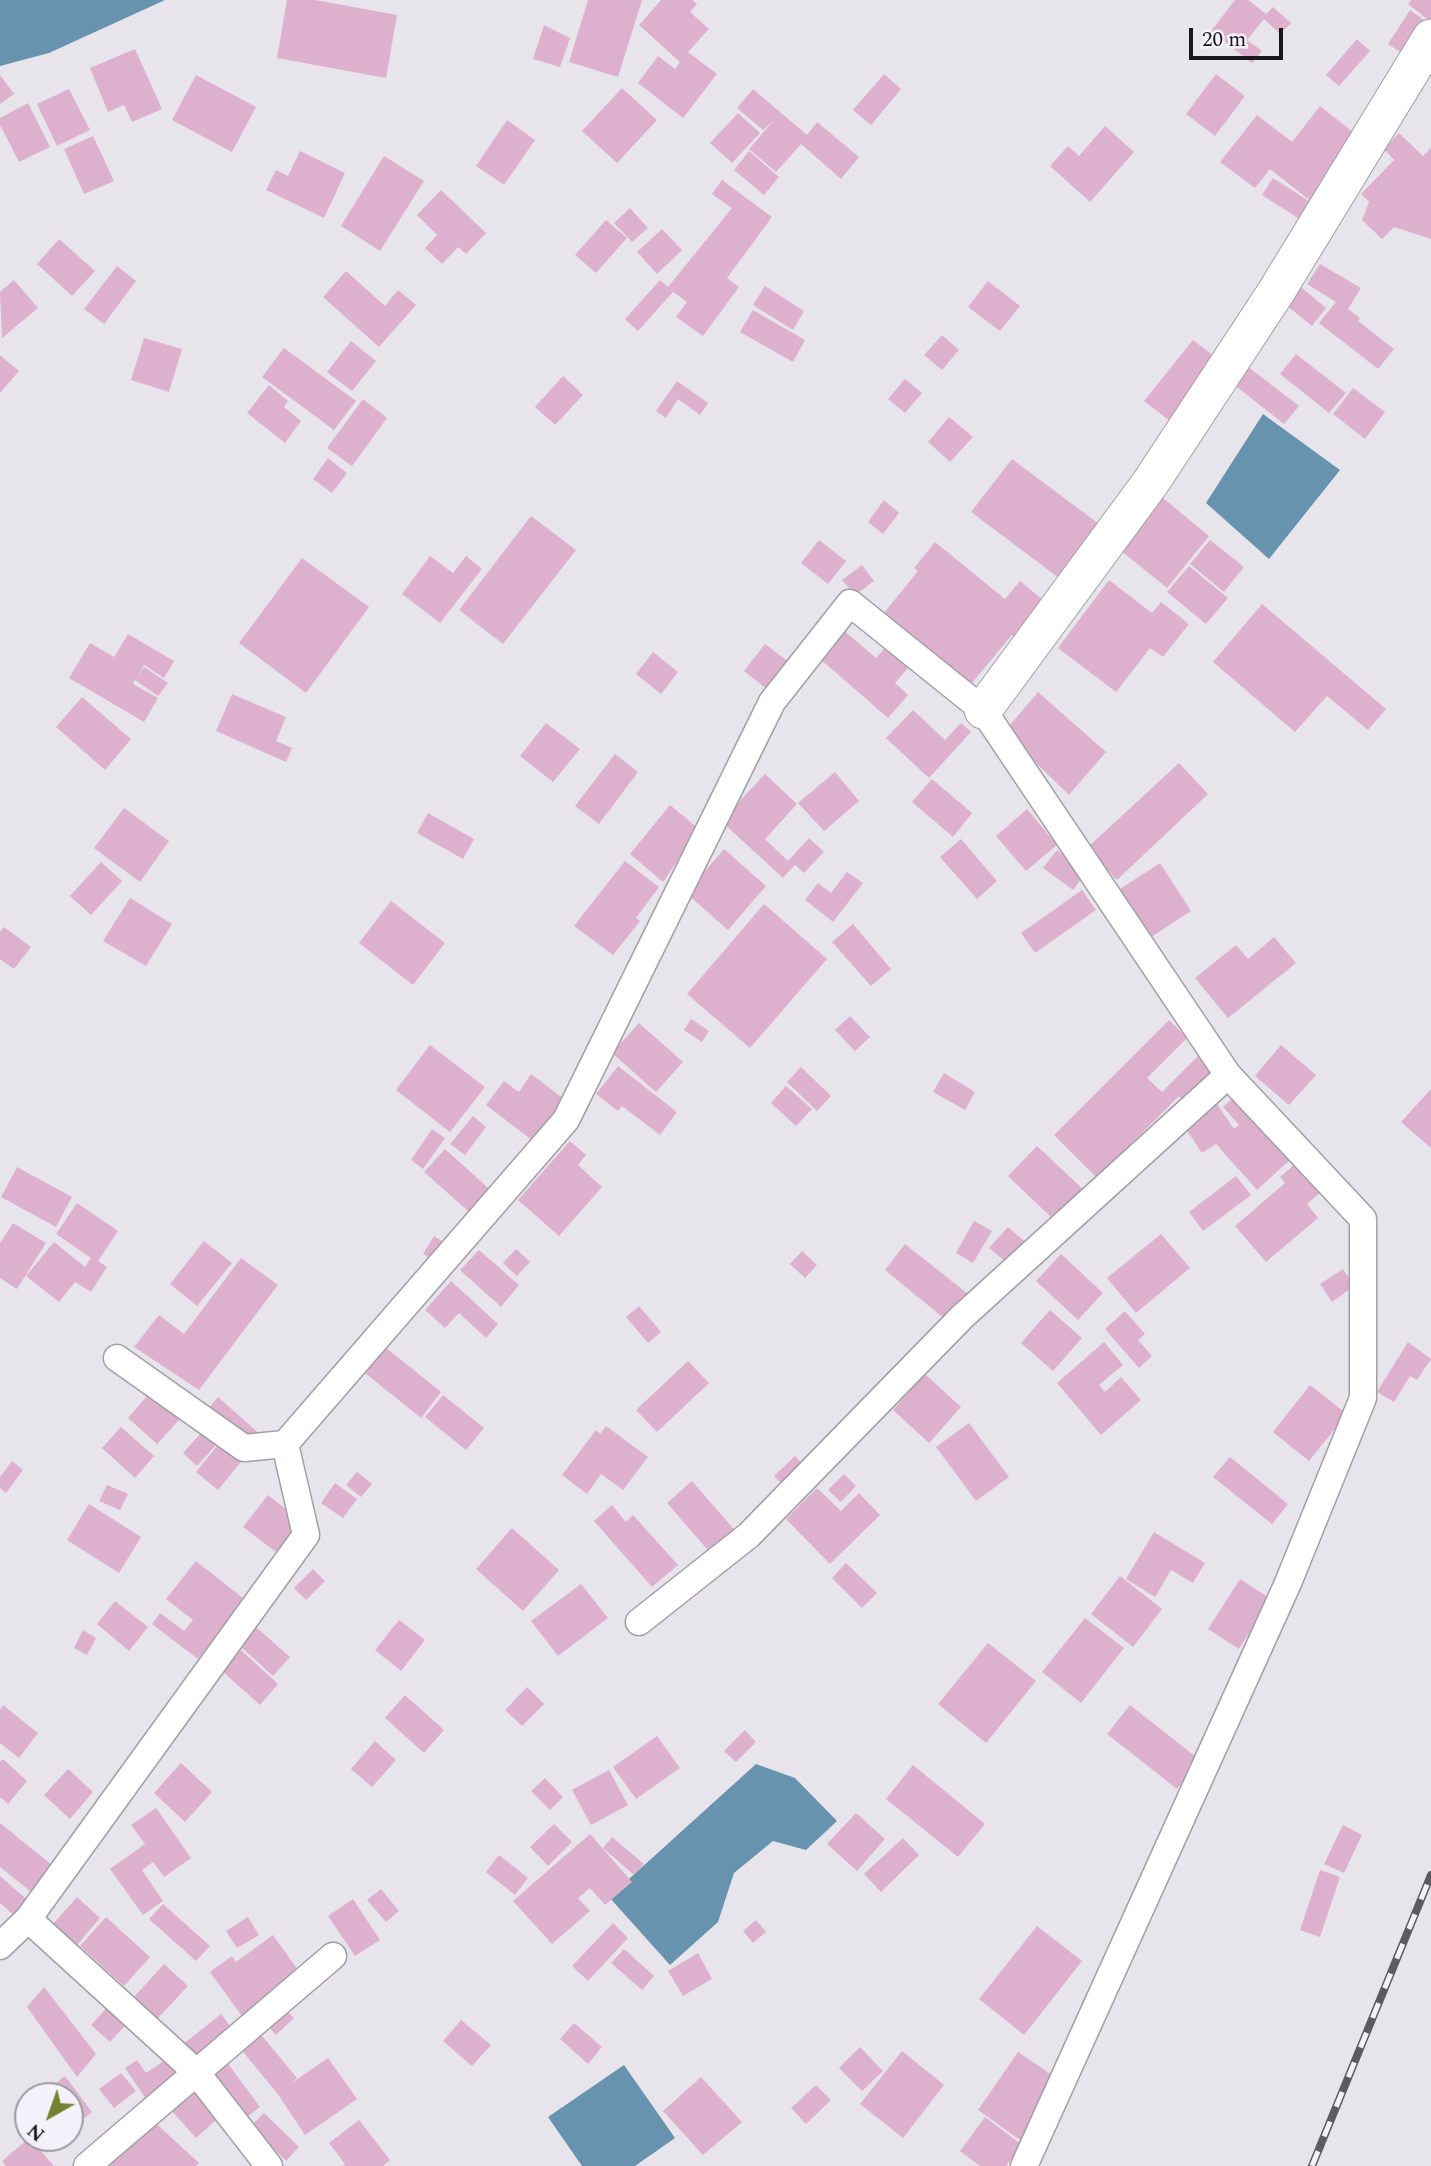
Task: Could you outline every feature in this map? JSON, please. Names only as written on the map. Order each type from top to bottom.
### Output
[{"type":"street","points":[[983,710],[1159,471],[1276,292],[1431,38]]},
{"type":"street","points":[[117,1357],[244,1448],[285,1444],[566,1120],[772,702],[850,603],[983,710],[1228,1075],[1363,1219],[1363,1398],[1288,1583],[1024,2166]]},
{"type":"street","points":[[639,1622],[749,1535],[962,1317],[1228,1075]]},
{"type":"street","points":[[0,1946],[28,1919],[306,1535],[285,1444]]},
{"type":"street","points":[[28,1919],[196,2072],[269,2166]]},
{"type":"street","points":[[87,2166],[333,1956]]},
{"type":"water","points":[[0,0],[165,0],[49,53],[0,66]]},
{"type":"water","points":[[1263,414],[1340,470],[1269,559],[1206,503]]},
{"type":"water","points":[[756,1764],[795,1778],[837,1821],[806,1850],[773,1841],[734,1873],[718,1922],[670,1965],[609,1897]]},
{"type":"water","points":[[624,2065],[675,2138],[635,2166],[582,2166],[548,2117]]},
{"type":"building","points":[[287,0],[315,0],[397,15],[386,78],[277,58]]},
{"type":"building","points":[[588,0],[642,0],[618,77],[569,62]]},
{"type":"building","points":[[661,0],[692,0],[697,4],[690,12],[709,29],[688,52],[717,74],[683,118],[638,83],[658,56],[675,69],[680,62],[639,25]]},
{"type":"building","points":[[1235,0],[1248,0],[1266,14],[1273,7],[1291,23],[1280,34],[1264,19],[1247,40],[1262,51],[1252,63],[1211,31]]},
{"type":"building","points":[[1411,0],[1431,0],[1431,22],[1408,4]]},
{"type":"building","points":[[1410,10],[1431,25],[1409,58],[1388,44]]},
{"type":"building","points":[[544,25],[570,38],[560,67],[533,59]]},
{"type":"building","points":[[1357,39],[1370,51],[1339,86],[1326,75]]},
{"type":"building","points":[[135,49],[162,109],[132,122],[124,105],[108,112],[90,68]]},
{"type":"building","points":[[884,74],[901,89],[871,125],[853,110]]},
{"type":"building","points":[[1216,74],[1245,96],[1215,136],[1186,114]]},
{"type":"building","points":[[0,75],[14,94],[0,104]]},
{"type":"building","points":[[196,75],[256,107],[232,152],[172,120]]},
{"type":"building","points":[[622,88],[657,120],[617,163],[582,131]]},
{"type":"building","points":[[69,89],[90,130],[57,146],[37,104]]},
{"type":"building","points":[[753,89],[807,135],[817,122],[859,157],[841,179],[801,144],[776,172],[749,149],[773,121],[763,130],[737,108]]},
{"type":"building","points":[[28,103],[50,147],[19,162],[0,125],[0,118]]},
{"type":"building","points":[[1320,106],[1367,143],[1317,206],[1270,169],[1255,188],[1220,162],[1257,115],[1292,142]]},
{"type":"building","points":[[738,113],[760,133],[732,163],[710,143]]},
{"type":"building","points":[[507,120],[535,140],[504,185],[476,166]]},
{"type":"building","points":[[1105,126],[1134,152],[1090,202],[1050,166],[1068,146],[1079,156]]},
{"type":"building","points":[[1399,133],[1423,156],[1431,148],[1431,239],[1394,227],[1382,239],[1362,220],[1369,202],[1361,194],[1394,160],[1384,149]]},
{"type":"building","points":[[93,136],[114,181],[84,194],[64,149]]},
{"type":"building","points":[[300,151],[345,173],[324,218],[266,190],[276,170],[288,176]]},
{"type":"building","points":[[749,151],[779,177],[764,195],[734,170]]},
{"type":"building","points":[[384,156],[424,181],[380,251],[341,226]]},
{"type":"building","points":[[1273,178],[1318,207],[1307,224],[1262,195]]},
{"type":"building","points":[[722,180],[772,217],[727,278],[739,287],[703,336],[676,317],[687,302],[673,292],[638,331],[625,319],[660,280],[668,287],[732,208],[712,194]]},
{"type":"building","points":[[441,190],[486,233],[466,254],[458,247],[442,264],[425,248],[437,235],[417,215]]},
{"type":"building","points":[[630,208],[648,228],[632,242],[614,223]]},
{"type":"building","points":[[606,220],[627,238],[596,273],[575,255]]},
{"type":"building","points":[[662,229],[682,250],[657,274],[637,252]]},
{"type":"building","points":[[59,239],[95,271],[72,296],[37,264]]},
{"type":"building","points":[[1320,264],[1361,288],[1348,309],[1360,318],[1358,321],[1394,349],[1378,369],[1319,323],[1336,302],[1307,284]]},
{"type":"building","points":[[117,266],[136,281],[104,324],[84,309]]},
{"type":"building","points":[[346,271],[385,306],[398,290],[416,305],[379,347],[323,297]]},
{"type":"building","points":[[14,280],[38,308],[2,338],[0,292]]},
{"type":"building","points":[[988,281],[1020,306],[1000,331],[968,307]]},
{"type":"building","points":[[765,286],[804,311],[793,330],[753,305]]},
{"type":"building","points":[[1301,287],[1326,308],[1312,326],[1286,305]]},
{"type":"building","points":[[753,310],[805,340],[793,362],[740,332]]},
{"type":"building","points":[[942,335],[959,350],[942,370],[924,355]]},
{"type":"building","points":[[144,338],[182,349],[169,392],[131,380]]},
{"type":"building","points":[[1193,340],[1223,363],[1174,424],[1144,401]]},
{"type":"building","points":[[351,341],[376,361],[352,391],[327,372]]},
{"type":"building","points":[[284,348],[356,401],[334,430],[262,377]]},
{"type":"building","points":[[1296,354],[1346,393],[1329,413],[1280,374]]},
{"type":"building","points":[[0,355],[19,371],[0,393]]},
{"type":"building","points":[[1247,366],[1299,406],[1284,424],[1233,384]]},
{"type":"building","points":[[563,376],[583,395],[555,425],[535,407]]},
{"type":"building","points":[[905,379],[922,393],[905,413],[888,399]]},
{"type":"building","points":[[677,381],[708,403],[700,415],[678,399],[666,418],[656,411]]},
{"type":"building","points":[[269,385],[288,401],[284,407],[301,421],[285,443],[247,413]]},
{"type":"building","points":[[1353,388],[1385,412],[1365,439],[1333,414]]},
{"type":"building","points":[[363,399],[387,418],[352,466],[327,448]]},
{"type":"building","points":[[949,417],[973,437],[950,462],[928,442]]},
{"type":"building","points":[[328,458],[347,473],[332,493],[313,479]]},
{"type":"building","points":[[1012,459],[1103,527],[1063,581],[971,512]]},
{"type":"building","points":[[1163,498],[1209,536],[1167,588],[1120,550]]},
{"type":"building","points":[[884,500],[899,513],[883,534],[868,522]]},
{"type":"building","points":[[531,516],[576,550],[503,644],[459,610]]},
{"type":"building","points":[[819,540],[846,561],[828,584],[801,563]]},
{"type":"building","points":[[1210,540],[1244,567],[1224,592],[1190,564]]},
{"type":"building","points":[[935,542],[1005,599],[1020,581],[1054,609],[1025,645],[1012,635],[971,684],[884,613],[918,571],[914,568]]},
{"type":"building","points":[[430,556],[453,573],[466,556],[482,569],[440,623],[402,594]]},
{"type":"building","points":[[302,558],[369,607],[306,693],[239,643]]},
{"type":"building","points":[[862,565],[874,581],[855,595],[842,580]]},
{"type":"building","points":[[1189,566],[1228,598],[1206,624],[1167,592]]},
{"type":"building","points":[[1109,580],[1152,613],[1161,602],[1189,624],[1163,657],[1150,648],[1116,692],[1058,648]]},
{"type":"building","points":[[1262,604],[1386,709],[1368,730],[1327,696],[1295,732],[1213,662]]},
{"type":"building","points":[[842,629],[876,658],[891,641],[914,661],[895,683],[908,695],[888,718],[818,657]]},
{"type":"building","points":[[128,634],[174,661],[164,678],[144,665],[137,677],[144,667],[168,683],[158,696],[135,680],[133,684],[158,698],[144,722],[69,678],[90,643],[114,657]]},
{"type":"building","points":[[765,644],[793,665],[772,693],[744,671]]},
{"type":"building","points":[[653,652],[678,672],[661,694],[636,674]]},
{"type":"building","points":[[1038,692],[1106,752],[1069,795],[1004,732]]},
{"type":"building","points":[[232,694],[286,717],[276,741],[292,748],[286,762],[216,731]]},
{"type":"building","points":[[82,697],[131,739],[105,770],[56,727]]},
{"type":"building","points":[[913,710],[945,740],[961,723],[971,732],[929,778],[886,738]]},
{"type":"building","points":[[546,723],[580,749],[553,782],[520,756]]},
{"type":"building","points":[[615,754],[638,772],[599,824],[575,806]]},
{"type":"building","points":[[1179,763],[1208,794],[1117,880],[1087,848]]},
{"type":"building","points":[[835,772],[859,801],[824,831],[798,803]]},
{"type":"building","points":[[765,774],[797,804],[765,839],[788,861],[809,838],[824,852],[804,873],[795,865],[783,878],[721,821]]},
{"type":"building","points":[[932,779],[972,813],[953,837],[912,802]]},
{"type":"building","points":[[670,805],[699,829],[663,882],[630,854]]},
{"type":"building","points":[[124,808],[169,841],[140,882],[94,848]]},
{"type":"building","points":[[1027,809],[1057,845],[1026,871],[996,836]]},
{"type":"building","points":[[428,813],[474,839],[463,859],[417,833]]},
{"type":"building","points":[[961,839],[997,881],[977,899],[940,857]]},
{"type":"building","points":[[724,849],[766,886],[728,930],[686,893]]},
{"type":"building","points":[[1057,850],[1086,872],[1073,890],[1043,868]]},
{"type":"building","points":[[625,861],[659,887],[636,918],[640,921],[613,955],[574,926]]},
{"type":"building","points":[[101,862],[122,881],[91,915],[70,896]]},
{"type":"building","points":[[1160,863],[1191,911],[1151,937],[1120,889]]},
{"type":"building","points":[[847,872],[863,883],[833,922],[805,900],[818,883],[831,893]]},
{"type":"building","points":[[1082,890],[1096,910],[1035,953],[1021,933]]},
{"type":"building","points":[[130,898],[172,924],[146,966],[103,941]]},
{"type":"building","points":[[391,901],[445,943],[413,985],[359,943]]},
{"type":"building","points":[[764,904],[827,959],[750,1048],[687,994]]},
{"type":"building","points":[[853,924],[891,969],[871,986],[832,942]]},
{"type":"building","points":[[4,927],[31,947],[14,969],[0,959],[0,932]]},
{"type":"building","points":[[1274,937],[1296,963],[1228,1018],[1195,978],[1236,945],[1248,959]]},
{"type":"building","points":[[850,1016],[870,1037],[855,1051],[835,1030]]},
{"type":"building","points":[[691,1019],[709,1031],[702,1042],[684,1030]]},
{"type":"building","points":[[1169,1020],[1187,1038],[1147,1078],[1162,1092],[1199,1055],[1221,1077],[1190,1108],[1179,1096],[1097,1178],[1054,1135]]},
{"type":"building","points":[[639,1023],[683,1062],[656,1092],[612,1053]]},
{"type":"building","points":[[430,1045],[485,1087],[450,1132],[396,1090]]},
{"type":"building","points":[[1281,1045],[1316,1075],[1289,1105],[1255,1076]]},
{"type":"building","points":[[618,1066],[677,1112],[660,1135],[622,1106],[618,1111],[596,1094]]},
{"type":"building","points":[[801,1067],[831,1096],[817,1111],[787,1082]]},
{"type":"building","points":[[944,1073],[975,1092],[965,1110],[933,1092]]},
{"type":"building","points":[[531,1074],[568,1102],[537,1144],[486,1105],[504,1081],[519,1092]]},
{"type":"building","points":[[786,1086],[812,1109],[796,1126],[771,1103]]},
{"type":"building","points":[[1431,1089],[1431,1148],[1401,1122]]},
{"type":"building","points":[[1236,1095],[1292,1158],[1257,1190],[1216,1144],[1202,1153],[1184,1126],[1217,1104],[1234,1129],[1239,1125],[1223,1107]]},
{"type":"building","points":[[473,1116],[486,1127],[465,1155],[450,1144]]},
{"type":"building","points":[[432,1129],[445,1138],[423,1169],[411,1160]]},
{"type":"building","points":[[570,1141],[586,1155],[578,1165],[602,1187],[559,1236],[518,1200]]},
{"type":"building","points":[[1037,1146],[1084,1190],[1055,1221],[1008,1176]]},
{"type":"building","points":[[445,1149],[496,1195],[476,1218],[424,1172]]},
{"type":"building","points":[[1295,1164],[1320,1193],[1307,1204],[1318,1218],[1266,1262],[1235,1226],[1285,1183],[1280,1177]]},
{"type":"building","points":[[17,1167],[72,1197],[56,1227],[1,1197]]},
{"type":"building","points":[[1236,1176],[1251,1195],[1203,1231],[1189,1212]]},
{"type":"building","points":[[77,1203],[118,1231],[98,1261],[107,1267],[91,1292],[75,1282],[59,1302],[26,1276],[54,1242],[85,1267],[91,1258],[56,1234]]},
{"type":"building","points":[[974,1221],[992,1231],[973,1263],[956,1253]]},
{"type":"building","points":[[13,1223],[46,1243],[17,1289],[0,1278],[0,1243]]},
{"type":"building","points":[[1008,1227],[1029,1245],[1011,1266],[989,1248]]},
{"type":"building","points":[[1161,1234],[1190,1268],[1136,1313],[1107,1278]]},
{"type":"building","points":[[434,1236],[450,1246],[439,1263],[423,1254]]},
{"type":"building","points":[[204,1241],[232,1263],[197,1306],[170,1284]]},
{"type":"building","points":[[905,1244],[973,1298],[951,1324],[885,1270]]},
{"type":"building","points":[[516,1249],[530,1262],[517,1276],[503,1263]]},
{"type":"building","points":[[479,1250],[519,1285],[501,1307],[460,1270]]},
{"type":"building","points":[[802,1251],[817,1265],[805,1278],[790,1264]]},
{"type":"building","points":[[1061,1254],[1103,1293],[1078,1320],[1036,1281]]},
{"type":"building","points":[[241,1258],[278,1285],[199,1390],[134,1347],[159,1315],[184,1334]]},
{"type":"building","points":[[1343,1269],[1354,1286],[1332,1302],[1320,1284]]},
{"type":"building","points":[[451,1281],[498,1324],[486,1338],[459,1313],[445,1328],[425,1310]]},
{"type":"building","points":[[639,1306],[661,1332],[648,1343],[626,1317]]},
{"type":"building","points":[[1050,1310],[1082,1338],[1053,1371],[1021,1343]]},
{"type":"building","points":[[1125,1311],[1145,1334],[1138,1340],[1152,1356],[1139,1368],[1105,1329]]},
{"type":"building","points":[[1104,1342],[1123,1365],[1099,1385],[1105,1392],[1121,1377],[1141,1400],[1101,1435],[1057,1383]]},
{"type":"building","points":[[1408,1342],[1431,1359],[1417,1380],[1410,1376],[1394,1402],[1377,1392]]},
{"type":"building","points":[[380,1343],[441,1392],[421,1418],[360,1369]]},
{"type":"building","points":[[688,1361],[709,1383],[657,1432],[636,1410]]},
{"type":"building","points":[[925,1374],[961,1407],[929,1443],[893,1410]]},
{"type":"building","points":[[161,1380],[191,1407],[157,1444],[128,1418]]},
{"type":"building","points":[[1310,1385],[1347,1414],[1309,1461],[1273,1432]]},
{"type":"building","points":[[443,1395],[484,1428],[466,1450],[425,1417]]},
{"type":"building","points":[[218,1397],[272,1445],[260,1459],[206,1411]]},
{"type":"building","points":[[969,1423],[1009,1477],[976,1501],[936,1447]]},
{"type":"building","points":[[209,1424],[224,1436],[197,1466],[183,1453]]},
{"type":"building","points":[[606,1426],[648,1457],[623,1490],[601,1474],[587,1494],[562,1475],[596,1430],[600,1434]]},
{"type":"building","points":[[121,1427],[154,1456],[135,1478],[102,1448]]},
{"type":"building","points":[[222,1440],[244,1458],[218,1490],[196,1472]]},
{"type":"building","points":[[795,1456],[808,1470],[787,1489],[774,1476]]},
{"type":"building","points":[[1230,1457],[1288,1504],[1272,1524],[1213,1477]]},
{"type":"building","points":[[12,1461],[23,1470],[6,1493],[0,1488],[0,1477]]},
{"type":"building","points":[[357,1472],[372,1484],[361,1497],[346,1485]]},
{"type":"building","points":[[844,1474],[856,1486],[841,1502],[828,1490]]},
{"type":"building","points":[[692,1481],[738,1534],[713,1556],[667,1503]]},
{"type":"building","points":[[335,1483],[357,1499],[343,1518],[321,1503]]},
{"type":"building","points":[[107,1485],[128,1494],[120,1510],[99,1501]]},
{"type":"building","points":[[817,1488],[841,1511],[859,1493],[880,1515],[830,1564],[786,1519]]},
{"type":"building","points":[[268,1495],[301,1521],[276,1552],[243,1527]]},
{"type":"building","points":[[89,1504],[141,1537],[119,1573],[67,1540]]},
{"type":"building","points":[[612,1505],[626,1522],[633,1515],[678,1565],[652,1587],[594,1521]]},
{"type":"building","points":[[512,1528],[559,1570],[523,1611],[476,1569]]},
{"type":"building","points":[[1154,1532],[1205,1563],[1193,1583],[1171,1570],[1155,1597],[1126,1579]]},
{"type":"building","points":[[196,1561],[244,1599],[198,1659],[152,1624],[160,1613],[184,1631],[193,1620],[166,1599]]},
{"type":"building","points":[[846,1563],[877,1593],[862,1608],[832,1578]]},
{"type":"building","points":[[313,1569],[325,1581],[306,1600],[294,1588]]},
{"type":"building","points":[[1120,1576],[1162,1609],[1133,1647],[1091,1614]]},
{"type":"building","points":[[1240,1579],[1271,1599],[1239,1649],[1208,1629]]},
{"type":"building","points":[[581,1584],[608,1618],[558,1656],[531,1621]]},
{"type":"building","points":[[115,1601],[148,1627],[129,1651],[97,1624]]},
{"type":"building","points":[[1085,1618],[1124,1648],[1081,1703],[1042,1672]]},
{"type":"building","points":[[399,1620],[425,1640],[401,1671],[375,1650]]},
{"type":"building","points":[[256,1627],[290,1657],[273,1676],[240,1646]]},
{"type":"building","points":[[83,1630],[96,1638],[87,1655],[74,1648]]},
{"type":"building","points":[[988,1643],[1036,1681],[986,1743],[938,1704]]},
{"type":"building","points":[[241,1650],[278,1684],[260,1705],[222,1671]]},
{"type":"building","points":[[527,1687],[544,1704],[522,1726],[505,1710]]},
{"type":"building","points":[[405,1695],[444,1730],[424,1753],[385,1718]]},
{"type":"building","points":[[3,1705],[38,1733],[19,1758],[0,1743],[0,1710]]},
{"type":"building","points":[[1130,1705],[1200,1760],[1177,1789],[1107,1734]]},
{"type":"building","points":[[745,1730],[756,1742],[736,1762],[724,1751]]},
{"type":"building","points":[[657,1736],[680,1768],[636,1799],[613,1767]]},
{"type":"building","points":[[375,1741],[396,1760],[372,1787],[351,1769]]},
{"type":"building","points":[[3,1759],[27,1781],[8,1804],[0,1797],[0,1762]]},
{"type":"building","points":[[181,1763],[212,1792],[185,1822],[154,1793]]},
{"type":"building","points":[[913,1765],[985,1824],[958,1857],[886,1799]]},
{"type":"building","points":[[68,1769],[93,1792],[70,1819],[44,1795]]},
{"type":"building","points":[[609,1770],[628,1805],[591,1825],[572,1790]]},
{"type":"building","points":[[545,1778],[563,1797],[550,1810],[531,1791]]},
{"type":"building","points":[[156,1808],[191,1858],[164,1877],[153,1862],[142,1870],[163,1901],[143,1915],[110,1869],[145,1844],[131,1825]]},
{"type":"building","points":[[856,1813],[885,1839],[857,1871],[827,1844]]},
{"type":"building","points":[[0,1823],[53,1866],[31,1892],[0,1867]]},
{"type":"building","points":[[554,1824],[572,1842],[548,1866],[530,1847]]},
{"type":"building","points":[[1343,1825],[1362,1835],[1344,1873],[1324,1864]]},
{"type":"building","points":[[590,1834],[632,1882],[605,1905],[590,1888],[578,1898],[590,1911],[552,1944],[513,1901]]},
{"type":"building","points":[[612,1837],[644,1864],[634,1875],[603,1848]]},
{"type":"building","points":[[903,1838],[919,1855],[881,1892],[864,1874]]},
{"type":"building","points":[[499,1855],[528,1878],[515,1895],[486,1872]]},
{"type":"building","points":[[1320,1870],[1340,1877],[1320,1937],[1300,1930]]},
{"type":"building","points":[[0,1876],[31,1903],[17,1918],[0,1903]]},
{"type":"building","points":[[381,1889],[399,1911],[386,1922],[367,1900]]},
{"type":"building","points":[[77,1897],[100,1918],[77,1945],[53,1924]]},
{"type":"building","points":[[353,1899],[380,1940],[355,1956],[328,1916]]},
{"type":"building","points":[[163,1904],[210,1946],[196,1961],[149,1919]]},
{"type":"building","points":[[106,1917],[150,1957],[124,1986],[80,1946]]},
{"type":"building","points":[[248,1917],[259,1935],[237,1948],[226,1931]]},
{"type":"building","points":[[756,1920],[766,1932],[753,1943],[743,1931]]},
{"type":"building","points":[[613,1923],[628,1938],[588,1981],[572,1966]]},
{"type":"building","points":[[1037,1926],[1082,1961],[1024,2035],[979,1999]]},
{"type":"building","points":[[273,1935],[303,1977],[244,2019],[210,1972],[232,1956],[236,1962]]},
{"type":"building","points":[[624,1949],[654,1976],[642,1990],[611,1963]]},
{"type":"building","points":[[698,1953],[712,1979],[683,1996],[668,1971]]},
{"type":"building","points":[[164,1964],[188,1986],[157,2019],[133,1998]]},
{"type":"building","points":[[44,1987],[96,2054],[77,2077],[27,2007]]},
{"type":"building","points":[[112,2002],[131,2019],[110,2042],[91,2025]]},
{"type":"building","points":[[285,2009],[294,2018],[276,2035],[267,2025]]},
{"type":"building","points":[[221,2014],[237,2035],[198,2065],[182,2045]]},
{"type":"building","points":[[461,2020],[491,2045],[472,2066],[443,2041]]},
{"type":"building","points":[[574,2023],[602,2047],[588,2064],[560,2039]]},
{"type":"building","points":[[258,2031],[297,2078],[290,2084],[328,2058],[357,2099],[305,2135],[277,2093],[239,2047]]},
{"type":"building","points":[[860,2047],[883,2071],[862,2091],[839,2068]]},
{"type":"building","points":[[902,2051],[944,2085],[903,2138],[860,2104]]},
{"type":"building","points":[[1018,2052],[1061,2081],[1020,2140],[978,2110]]},
{"type":"building","points":[[171,2056],[183,2074],[146,2099],[125,2068],[137,2060],[146,2073]]},
{"type":"building","points":[[226,2061],[260,2107],[243,2120],[208,2074]]},
{"type":"building","points":[[121,2073],[136,2091],[114,2108],[99,2089]]},
{"type":"building","points":[[65,2076],[70,2082],[57,2082]]},
{"type":"building","points":[[701,2077],[742,2122],[703,2155],[663,2111]]},
{"type":"building","points":[[197,2084],[224,2113],[196,2138],[170,2109]]},
{"type":"building","points":[[816,2085],[831,2100],[806,2124],[791,2108]]},
{"type":"building","points":[[84,2101],[92,2112],[84,2118]]},
{"type":"building","points":[[264,2113],[299,2147],[286,2161],[251,2126]]},
{"type":"building","points":[[149,2117],[199,2163],[196,2166],[105,2166]]},
{"type":"building","points":[[985,2117],[1022,2145],[1006,2166],[980,2166],[960,2151]]},
{"type":"building","points":[[359,2120],[390,2160],[383,2166],[343,2166],[345,2164],[329,2143]]},
{"type":"building","points":[[14,2151],[42,2152],[54,2166],[6,2166],[2,2161]]},
{"type":"railway","points":[[1312,2166],[1431,1875]]}]
